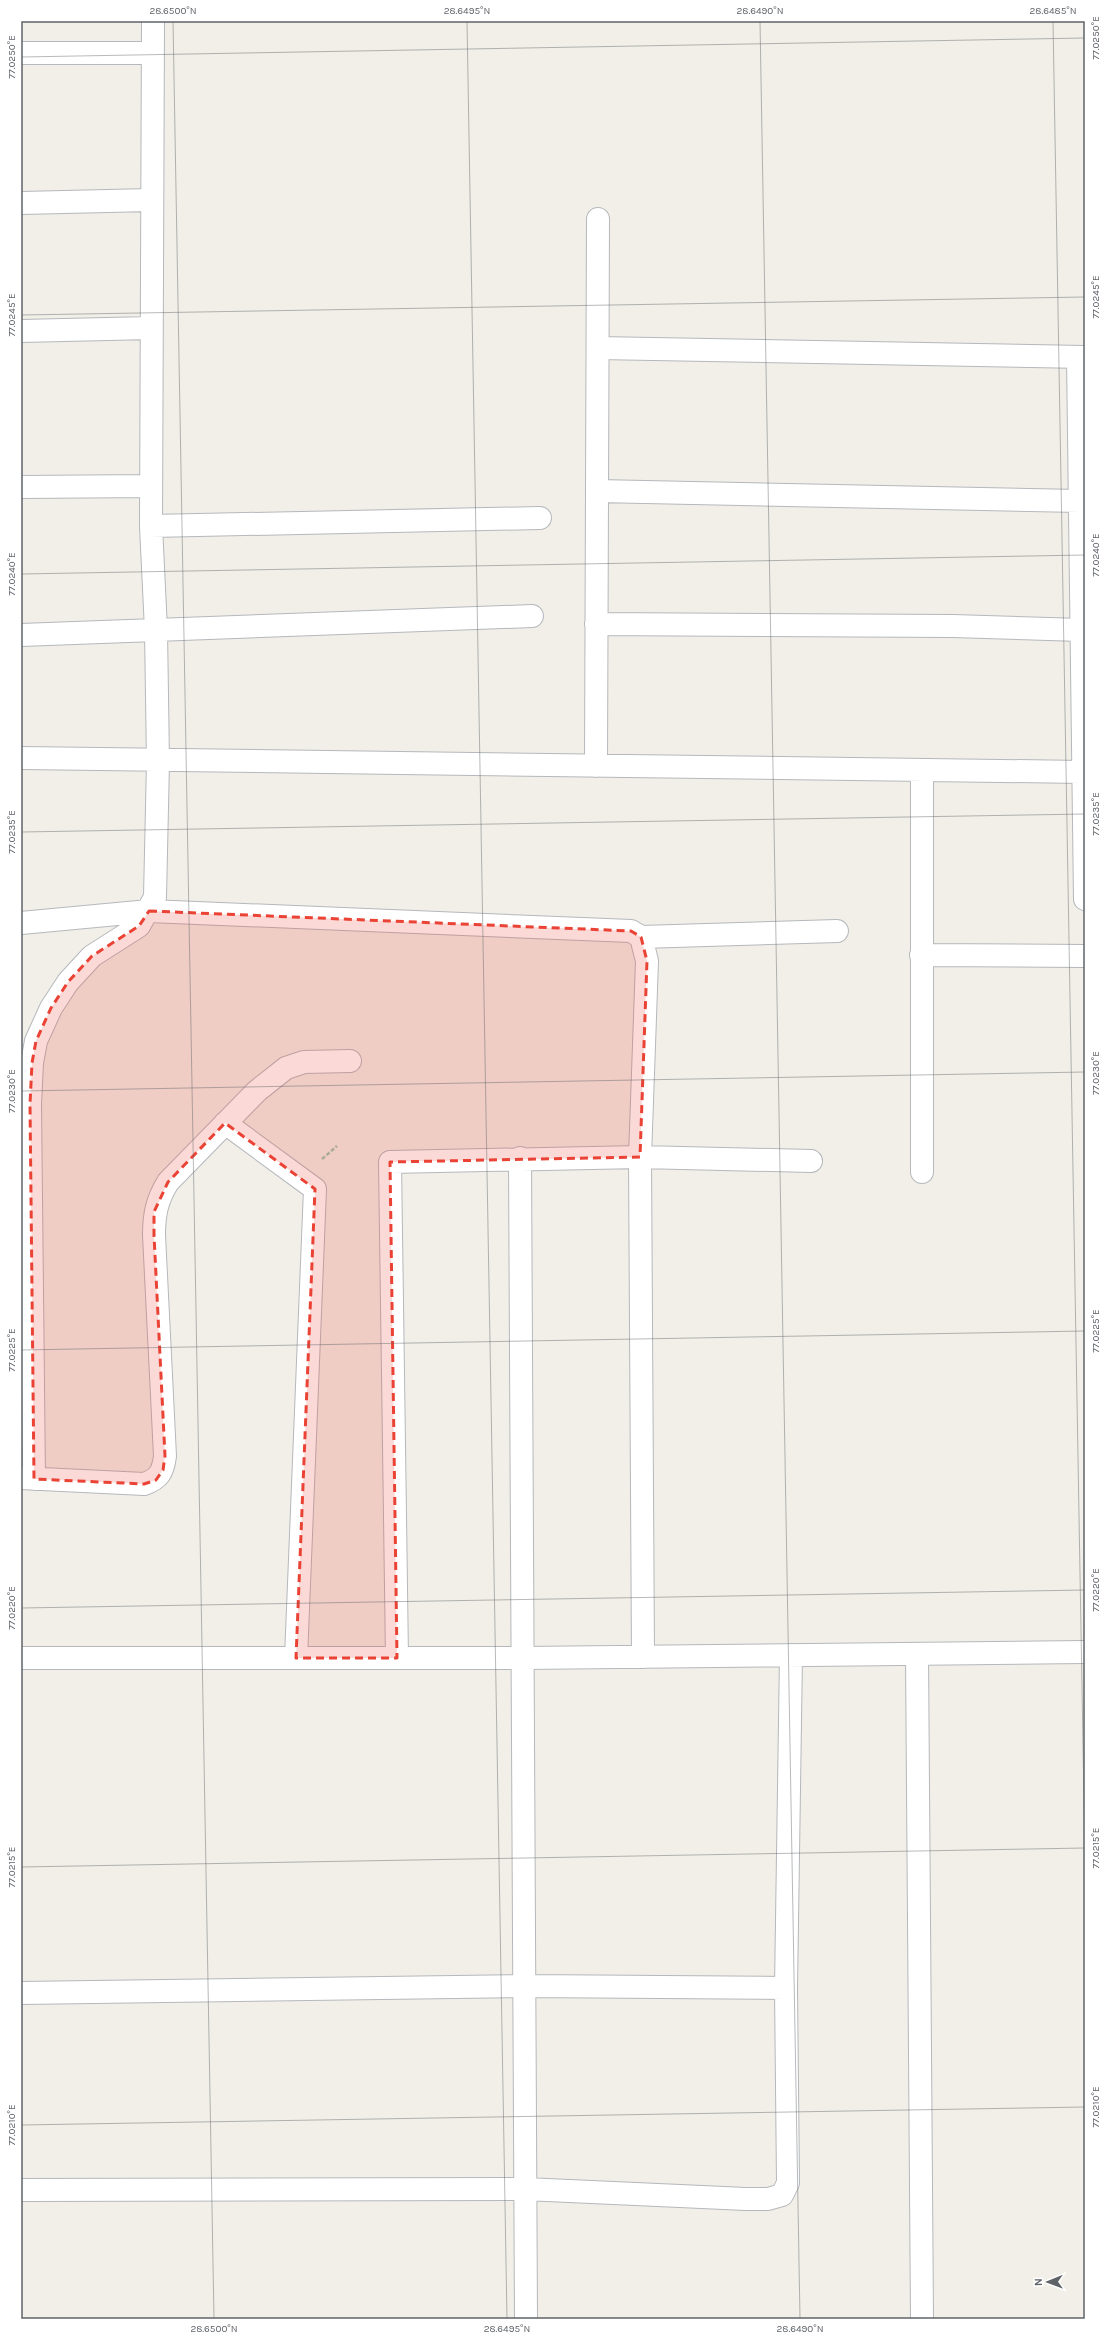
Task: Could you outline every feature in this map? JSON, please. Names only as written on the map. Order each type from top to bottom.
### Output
[{"type":"street","points":[[152,21],[150,486],[156,630],[158,762],[157,874],[155,897],[149,911],[139,926],[92,956],[68,982],[50,1008],[36,1041],[32,1064],[30,1104],[27,1478],[144,1484],[156,1480],[163,1470],[165,1456],[154,1235],[154,1212],[159,1197],[168,1182],[257,1091],[286,1068],[304,1062],[350,1061]]},
{"type":"street","points":[[21,53],[152,53]]},
{"type":"street","points":[[21,203],[151,200]]},
{"type":"street","points":[[596,766],[598,219]]},
{"type":"street","points":[[21,331],[151,328]]},
{"type":"street","points":[[598,348],[1082,357],[1080,501],[1085,899]]},
{"type":"street","points":[[21,487],[150,486]]},
{"type":"street","points":[[597,491],[1080,501]]},
{"type":"street","points":[[151,526],[540,518]]},
{"type":"street","points":[[21,635],[532,616]]},
{"type":"street","points":[[596,624],[945,626],[1081,630]]},
{"type":"street","points":[[21,758],[158,762],[1083,772]]},
{"type":"street","points":[[922,770],[922,1172]]},
{"type":"street","points":[[21,923],[149,911],[631,932],[641,938],[837,931]]},
{"type":"street","points":[[641,938],[647,961],[640,1157],[643,1657]]},
{"type":"street","points":[[921,955],[1085,956]]},
{"type":"street","points":[[226,1123],[315,1189],[296,1658]]},
{"type":"street","points":[[397,1658],[390,1162],[520,1158],[640,1157],[811,1160]]},
{"type":"street","points":[[520,1158],[526,1986],[526,2319]]},
{"type":"street","points":[[21,1658],[523,1658],[1085,1652]]},
{"type":"street","points":[[917,1654],[922,2319]]},
{"type":"street","points":[[21,2190],[525,2189],[746,2199],[768,2199],[782,2195],[788,2184],[786,1988],[791,1655]]},
{"type":"street","points":[[21,1993],[526,1986],[786,1988]]},
{"type":"path","points":[[316,1164],[337,1146]]},
{"type":"highlighted area","points":[[149,911],[631,931],[641,937],[647,961],[640,1157],[390,1162],[397,1658],[296,1658],[315,1189],[225,1123],[168,1182],[154,1212],[165,1456],[163,1470],[156,1480],[144,1484],[34,1479],[30,1104],[32,1063],[36,1041],[51,1008],[68,982],[92,956],[139,926]]}]
